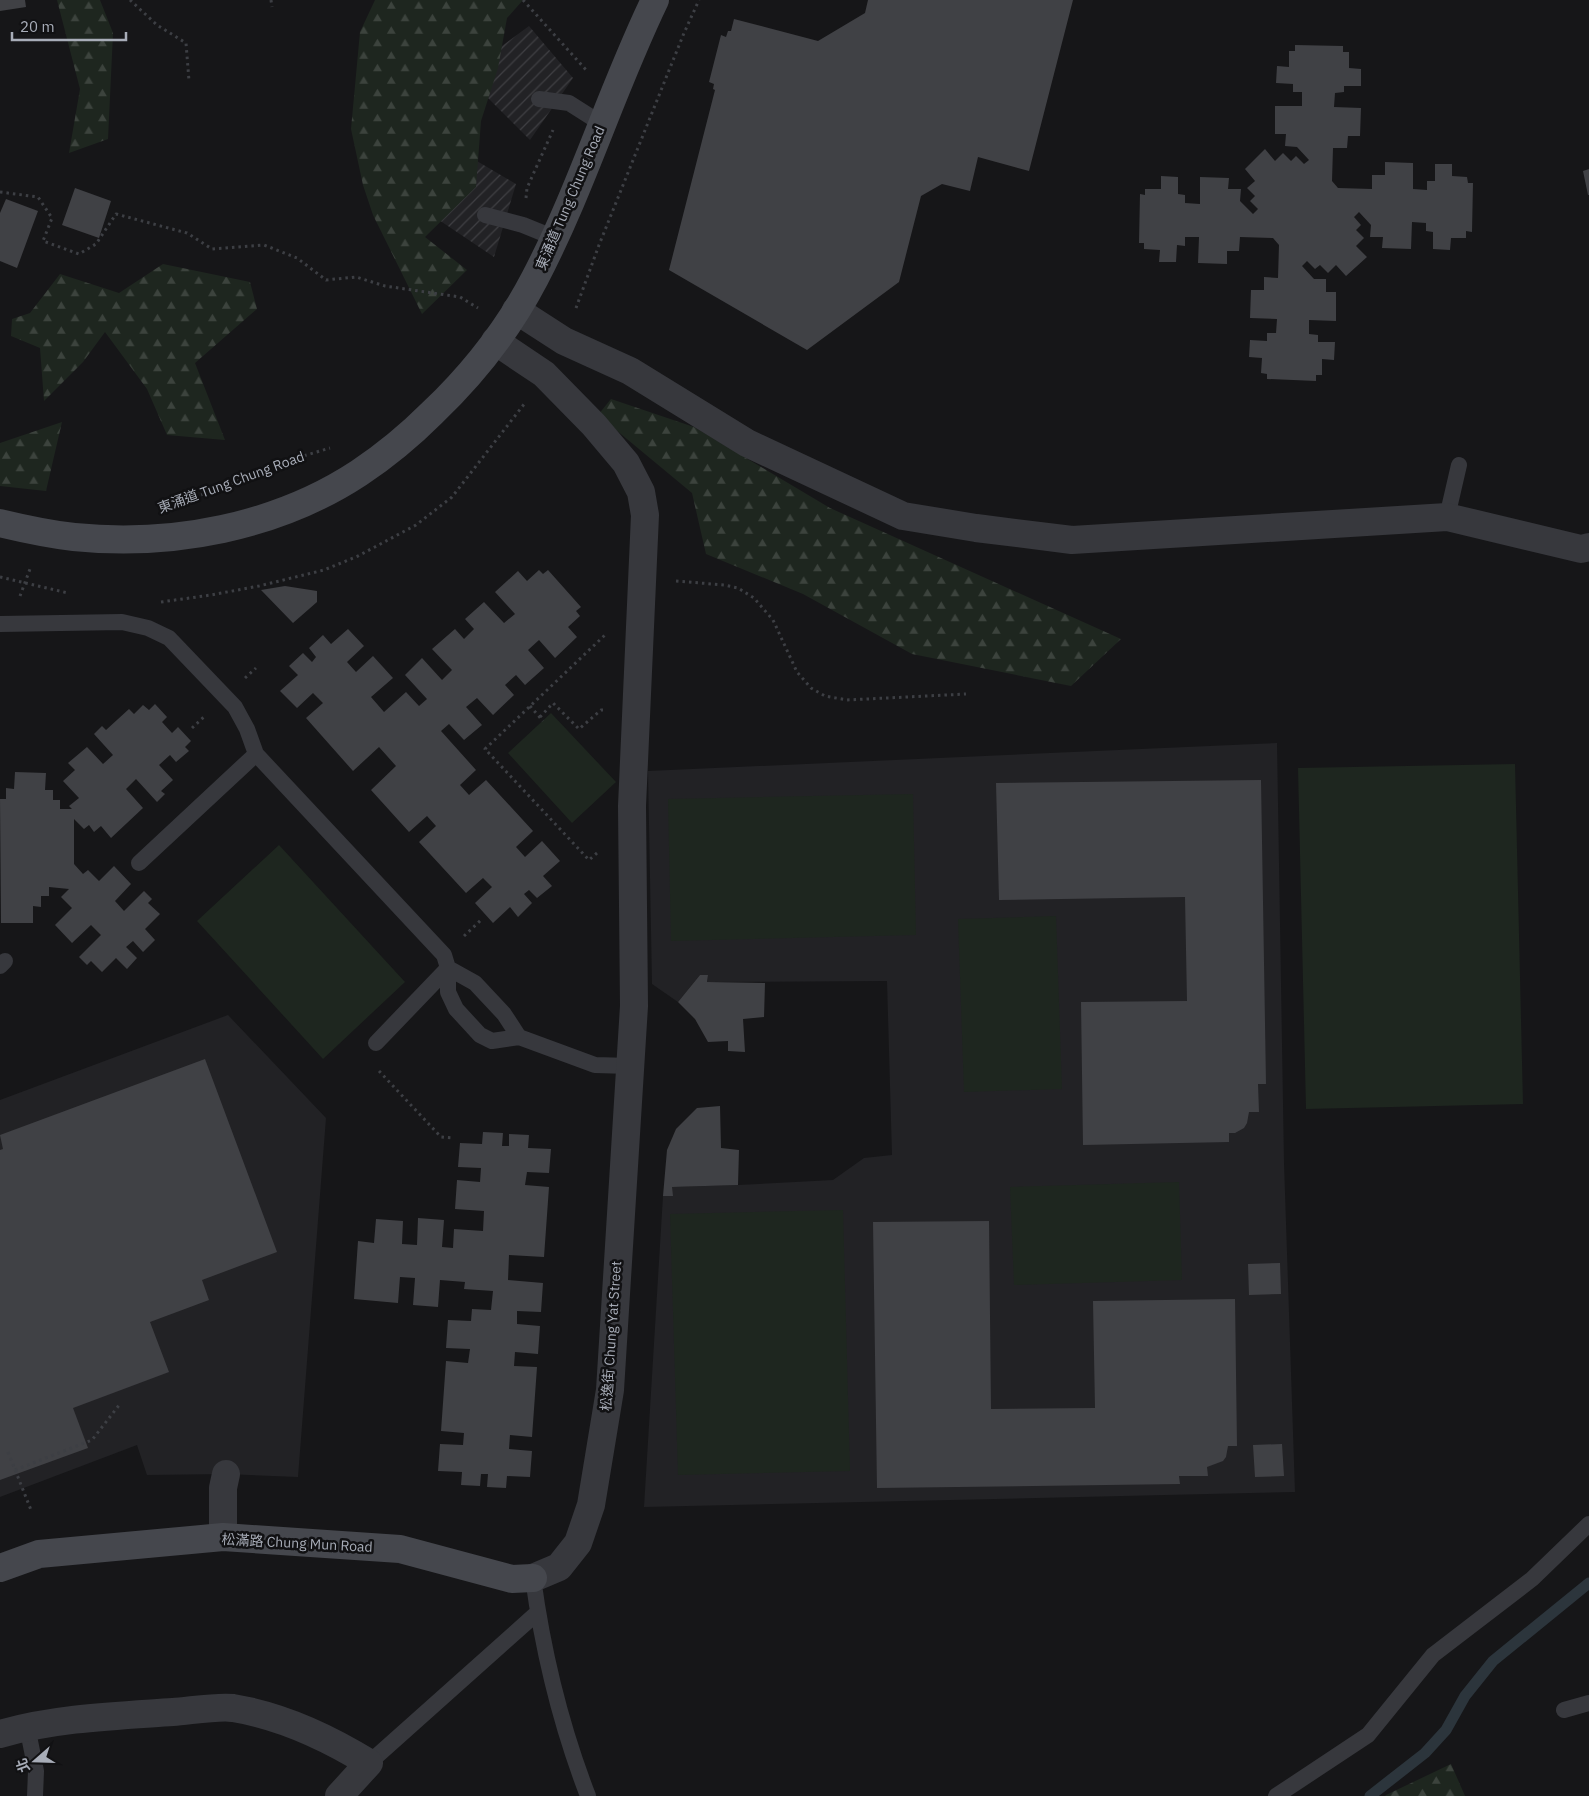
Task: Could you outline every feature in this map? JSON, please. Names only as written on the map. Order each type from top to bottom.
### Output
[{"type":"main road","name":"東涌道 Tung Chung Road","points":[[0,524],[73,537],[126,539],[198,534],[264,518],[288,509],[329,491],[359,473],[390,450],[442,403],[469,375],[495,341],[534,280],[555,238],[654,0]]},
{"type":"main road","name":"松滿路 Chung Mun Road","points":[[0,1568],[39,1554],[223,1537],[400,1549],[512,1578],[533,1578]]},
{"type":"street","points":[[516,310],[564,341],[630,371],[747,443],[903,516],[976,528],[1072,540],[1447,517],[1581,549],[1589,547]]},
{"type":"street","name":"松逸街 Chung Yat Street","points":[[495,341],[544,374],[594,425],[626,463],[641,492],[645,514],[632,823],[634,1006],[610,1390],[592,1505],[578,1543],[560,1567],[533,1578]]},
{"type":"street","points":[[223,1537],[223,1488],[226,1474]]},
{"type":"street","points":[[0,1734],[27,1726],[93,1718],[231,1708],[280,1719],[335,1742],[369,1763],[339,1796]]},
{"type":"lane","points":[[539,100],[569,103],[602,124]]},
{"type":"lane","points":[[485,216],[523,225],[555,238]]},
{"type":"lane","points":[[1447,517],[1460,465]]},
{"type":"lane","points":[[0,624],[122,622],[148,628],[170,638],[235,707],[247,729],[256,754],[444,955],[448,968],[448,992],[456,1009],[480,1035],[492,1041],[519,1037],[595,1065],[630,1066]]},
{"type":"lane","points":[[139,863],[256,754]]},
{"type":"lane","points":[[448,968],[475,983],[504,1014],[519,1037]]},
{"type":"lane","points":[[376,1043],[448,968]]},
{"type":"lane","points":[[1276,1796],[1368,1735],[1433,1655],[1532,1579],[1589,1524]]},
{"type":"lane","points":[[533,1578],[537,1613],[547,1666],[580,1776],[588,1796]]},
{"type":"lane","points":[[369,1763],[537,1613]]},
{"type":"lane","points":[[1564,1710],[1589,1704]]},
{"type":"lane","points":[[27,1726],[36,1771],[35,1796]]},
{"type":"path","points":[[130,0],[157,25],[186,43],[189,81]]},
{"type":"path","points":[[271,0],[272,7]]},
{"type":"path","points":[[522,0],[592,77],[561,112],[527,188],[523,225]]},
{"type":"path","points":[[564,341],[599,245],[699,0]]},
{"type":"path","points":[[0,192],[38,197],[52,218],[43,241],[79,254],[96,244],[116,214],[187,233],[212,249],[264,245],[297,258],[326,280],[356,277],[385,286],[460,297],[478,309],[483,301]]},
{"type":"path","name":"東涌道 Tung Chung Road","points":[[188,499],[222,488],[273,465],[339,446]]},
{"type":"path","points":[[632,823],[588,860],[485,749],[530,706],[642,589],[724,585],[738,588],[754,598],[773,620],[797,672],[810,688],[825,696],[847,700],[966,694]]},
{"type":"path","points":[[540,717],[553,703],[578,729],[601,710],[636,713]]},
{"type":"path","points":[[530,706],[543,720]]},
{"type":"path","points":[[442,1137],[454,1138]]},
{"type":"path","points":[[15,1470],[92,1440],[120,1404]]},
{"type":"path","points":[[8,1452],[31,1510]]},
{"type":"shaded area","points":[[529,26],[573,78],[530,140],[464,74]]},
{"type":"shaded area","points":[[453,147],[516,184],[494,257],[436,218]]},
{"type":"shaded area","points":[[1277,743],[1284,1163],[1295,1492],[644,1507],[663,1196],[672,1187],[833,1180],[864,1158],[892,1155],[887,981],[707,982],[708,975],[700,975],[678,1002],[652,984],[648,771]]},
{"type":"shaded area","points":[[228,1015],[326,1118],[298,1477],[226,1474],[147,1475],[137,1445],[0,1497],[0,1100]]},
{"type":"green space","points":[[57,0],[100,0],[113,33],[108,139],[69,153],[80,89]]},
{"type":"green space","points":[[375,0],[523,0],[507,18],[498,68],[481,121],[476,187],[425,237],[467,270],[422,314],[373,215],[363,185],[351,129],[360,32]]},
{"type":"green space","points":[[163,264],[250,282],[257,309],[195,363],[225,440],[167,435],[147,389],[105,332],[83,362],[44,401],[40,348],[11,336],[12,319],[30,313],[60,274],[119,293]]},
{"type":"green space","points":[[611,399],[694,427],[830,508],[1121,639],[1071,686],[912,654],[803,594],[706,554],[692,493],[598,415]]},
{"type":"green space","points":[[62,422],[46,491],[0,486],[0,443]]},
{"type":"green space","points":[[551,713],[616,782],[572,823],[508,753]]},
{"type":"green space","points":[[1515,764],[1523,1104],[1306,1109],[1298,768]]},
{"type":"green space","points":[[913,794],[916,935],[671,941],[668,799]]},
{"type":"green space","points":[[279,845],[405,982],[323,1059],[197,921]]},
{"type":"green space","points":[[1056,916],[1062,1089],[964,1092],[958,919]]},
{"type":"green space","points":[[1179,1182],[1182,1280],[1014,1285],[1010,1187]]},
{"type":"green space","points":[[843,1210],[850,1471],[678,1475],[670,1214]]},
{"type":"green space","points":[[1451,1764],[1465,1796],[1385,1796],[1386,1795]]},
{"type":"building","points":[[0,0],[25,0],[26,7],[0,11]]},
{"type":"building","points":[[868,0],[1073,0],[1029,171],[978,157],[970,191],[942,184],[921,196],[899,282],[807,350],[669,270],[715,90],[713,89],[714,84],[709,82],[721,35],[726,37],[728,31],[731,31],[734,19],[818,41],[865,13]]},
{"type":"building","points":[[1295,45],[1343,46],[1343,52],[1349,52],[1349,68],[1361,69],[1361,86],[1344,86],[1344,92],[1335,93],[1334,107],[1361,108],[1360,136],[1348,136],[1347,148],[1333,148],[1332,181],[1338,188],[1372,189],[1372,175],[1385,175],[1385,162],[1413,163],[1413,189],[1427,190],[1427,181],[1435,181],[1435,164],[1452,164],[1452,176],[1467,177],[1468,183],[1473,183],[1472,232],[1466,231],[1466,238],[1451,238],[1450,250],[1433,249],[1433,232],[1426,231],[1426,223],[1412,222],[1411,249],[1382,248],[1383,237],[1370,237],[1371,225],[1359,212],[1354,217],[1361,225],[1356,230],[1364,238],[1356,246],[1367,257],[1346,276],[1336,265],[1328,273],[1320,265],[1315,269],[1307,261],[1302,266],[1314,279],[1326,279],[1326,292],[1336,292],[1336,321],[1309,320],[1309,334],[1318,335],[1318,342],[1335,342],[1334,360],[1322,359],[1322,375],[1316,375],[1316,381],[1267,379],[1267,374],[1261,373],[1262,358],[1249,357],[1250,340],[1267,341],[1267,333],[1276,333],[1277,319],[1250,318],[1251,290],[1264,290],[1264,277],[1278,278],[1279,245],[1273,238],[1240,237],[1239,251],[1227,251],[1227,264],[1198,263],[1199,237],[1185,237],[1185,246],[1177,245],[1176,262],[1159,262],[1160,250],[1144,249],[1144,243],[1139,243],[1140,194],[1145,195],[1145,189],[1161,189],[1161,176],[1178,177],[1178,194],[1185,195],[1185,203],[1200,204],[1200,177],[1229,178],[1228,189],[1241,189],[1240,201],[1253,214],[1258,209],[1250,201],[1255,196],[1247,188],[1255,181],[1245,169],[1265,149],[1275,161],[1283,153],[1291,161],[1296,156],[1304,164],[1309,160],[1297,147],[1285,146],[1286,134],[1275,134],[1275,106],[1302,106],[1302,92],[1293,92],[1293,84],[1276,83],[1277,66],[1289,67],[1289,51],[1295,51]]},
{"type":"building","points":[[1589,169],[1589,195],[1588,195],[1583,171]]},
{"type":"building","points":[[75,188],[111,201],[99,238],[62,225]]},
{"type":"building","points":[[6,199],[38,211],[17,268],[0,261],[0,213]]},
{"type":"building","points":[[539,570],[543,574],[548,570],[581,607],[576,611],[580,616],[568,627],[577,637],[555,658],[539,640],[528,650],[544,668],[525,685],[516,675],[505,685],[514,695],[493,715],[477,698],[466,707],[482,725],[464,740],[449,724],[441,731],[476,770],[460,785],[469,795],[486,780],[533,831],[516,847],[525,857],[542,841],[560,861],[543,876],[552,886],[537,898],[529,890],[524,894],[532,903],[518,917],[510,907],[493,923],[475,903],[492,887],[483,878],[466,893],[419,842],[436,826],[427,816],[409,832],[371,790],[396,766],[379,747],[353,771],[306,718],[323,703],[313,693],[297,708],[280,691],[298,675],[289,666],[303,653],[312,662],[316,657],[309,648],[323,635],[331,644],[348,629],[364,646],[347,662],[356,672],[373,656],[393,678],[371,697],[384,712],[406,692],[419,706],[427,699],[405,675],[422,658],[442,680],[452,670],[432,649],[455,629],[464,639],[474,629],[465,619],[484,602],[504,623],[515,614],[495,592],[518,571],[527,581]]},
{"type":"building","points":[[285,586],[317,591],[317,602],[293,623],[261,590]]},
{"type":"building","points":[[155,704],[167,717],[162,722],[172,733],[178,727],[191,741],[185,747],[189,751],[176,762],[170,755],[159,765],[173,780],[161,791],[165,794],[157,802],[136,779],[126,789],[143,808],[111,838],[101,826],[94,832],[89,825],[84,829],[74,819],[74,864],[83,874],[88,870],[99,881],[114,866],[131,884],[115,901],[124,911],[144,891],[152,899],[148,903],[160,914],[145,929],[155,940],[143,952],[133,941],[126,947],[137,958],[127,969],[116,958],[102,972],[91,961],[87,965],[79,957],[101,935],[91,925],[72,943],[55,925],[72,908],[61,897],[69,889],[49,887],[49,896],[41,896],[41,907],[33,906],[33,923],[1,923],[0,799],[6,799],[6,788],[14,789],[15,772],[46,773],[45,790],[53,790],[53,800],[60,800],[60,809],[72,809],[69,806],[79,798],[63,781],[75,770],[68,763],[87,747],[103,764],[113,755],[94,734],[102,726],[106,730],[129,709],[134,714],[143,705],[149,710]]},
{"type":"building","points":[[1261,780],[1266,1084],[1258,1084],[1259,1112],[1249,1112],[1244,1128],[1235,1133],[1229,1133],[1229,1142],[1083,1145],[1081,1002],[1187,1001],[1185,897],[999,900],[996,783]]},
{"type":"building","points":[[700,975],[708,975],[707,982],[765,983],[764,1017],[743,1019],[745,1052],[728,1051],[728,1041],[708,1042],[695,1019],[678,1002]]},
{"type":"building","points":[[205,1059],[277,1252],[202,1280],[209,1300],[150,1322],[169,1372],[73,1408],[88,1448],[0,1480],[0,1150],[3,1149],[0,1135]]},
{"type":"building","points":[[720,1106],[721,1148],[739,1150],[738,1185],[672,1187],[673,1196],[663,1196],[667,1150],[676,1129],[697,1108]]},
{"type":"building","points":[[483,1132],[503,1133],[502,1146],[509,1146],[509,1134],[529,1135],[528,1148],[551,1149],[549,1173],[527,1172],[525,1185],[549,1187],[544,1257],[509,1255],[508,1280],[543,1283],[541,1312],[517,1311],[517,1324],[540,1326],[538,1354],[515,1352],[514,1366],[537,1367],[532,1437],[510,1435],[509,1449],[532,1451],[530,1477],[507,1476],[506,1488],[487,1487],[488,1474],[481,1474],[480,1486],[461,1485],[462,1472],[438,1471],[440,1444],[463,1445],[464,1433],[441,1431],[446,1361],[468,1363],[470,1349],[446,1348],[448,1320],[471,1321],[472,1309],[491,1310],[493,1291],[464,1289],[465,1282],[440,1280],[438,1307],[413,1305],[415,1278],[400,1277],[398,1303],[354,1299],[358,1241],[374,1243],[376,1219],[403,1221],[402,1244],[417,1245],[418,1218],[444,1220],[442,1247],[453,1248],[454,1229],[483,1231],[484,1211],[455,1209],[457,1180],[480,1182],[481,1168],[458,1167],[460,1143],[482,1144]]},
{"type":"building","points":[[989,1221],[991,1409],[1095,1408],[1093,1301],[1235,1299],[1237,1446],[1228,1446],[1226,1457],[1223,1461],[1207,1467],[1208,1476],[1179,1476],[1180,1484],[877,1488],[873,1222]]},
{"type":"building","points":[[1280,1263],[1281,1294],[1249,1295],[1248,1264]]},
{"type":"building","points":[[1282,1444],[1284,1476],[1255,1477],[1253,1445]]},
{"type":"waterway","points":[[1370,1796],[1425,1753],[1446,1730],[1465,1696],[1493,1661],[1589,1583]]}]
